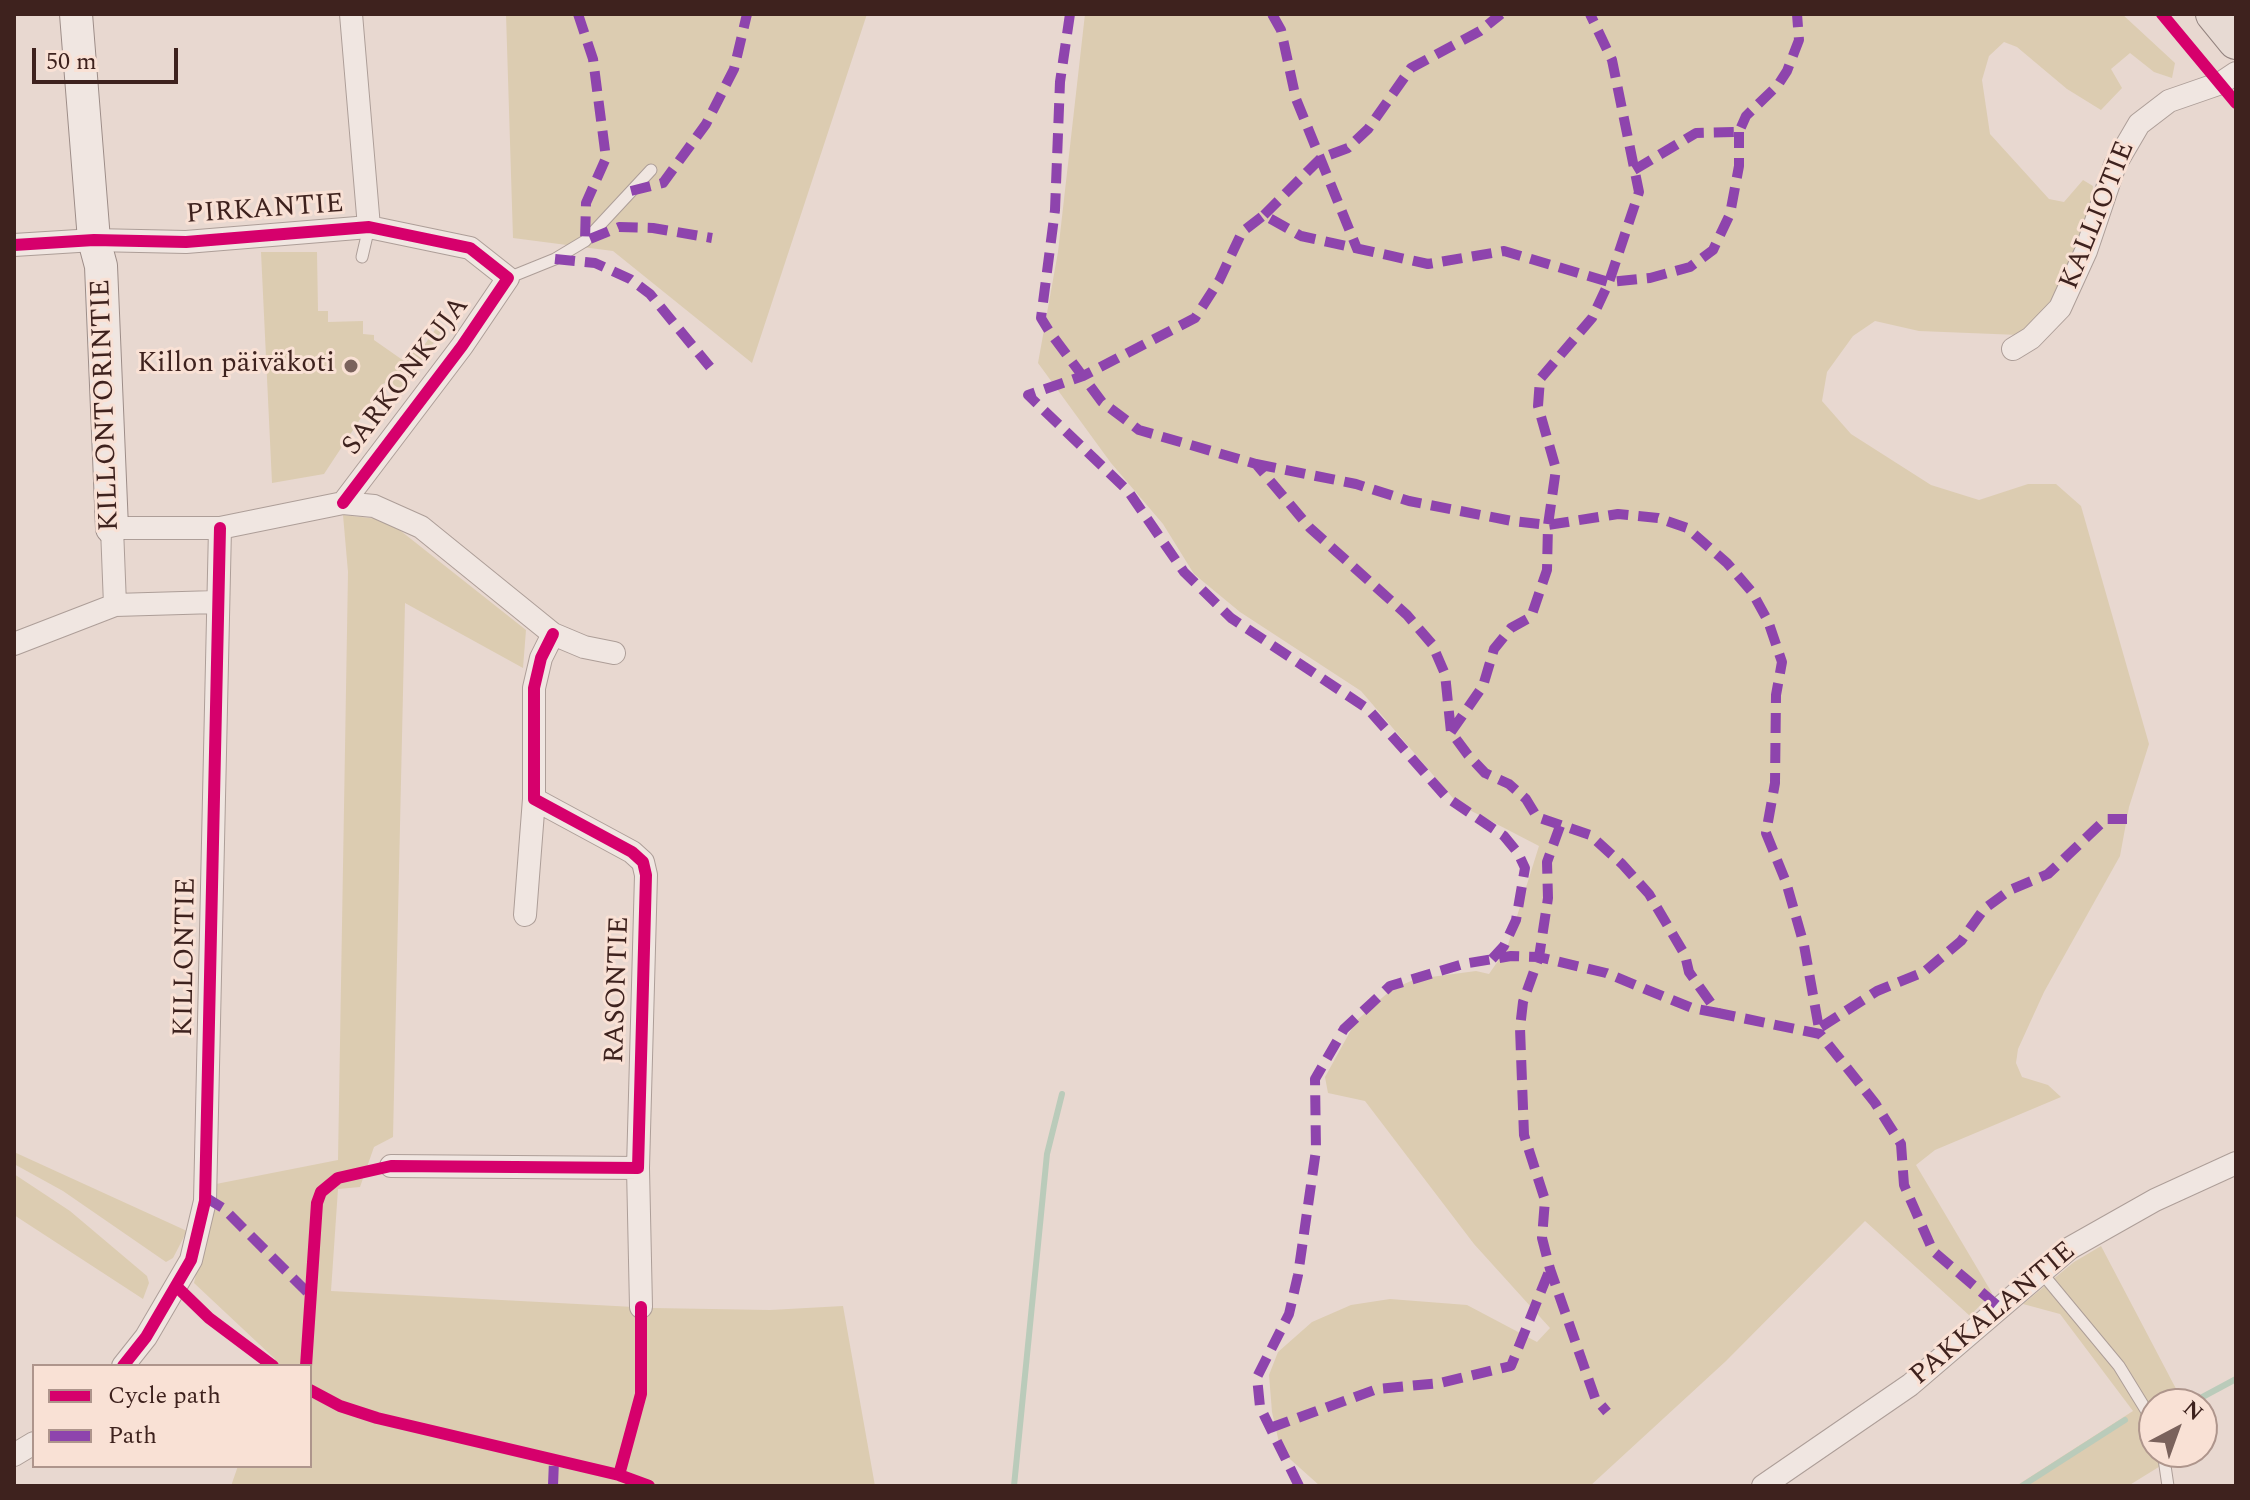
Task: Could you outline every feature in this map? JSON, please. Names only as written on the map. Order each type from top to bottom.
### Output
[{"type":"main road","points":[[2214,14],[2236,41]]},
{"type":"street","name":"KILLONTORINTIE","points":[[76,14],[94,240],[101,266],[115,605]]},
{"type":"street","points":[[351,14],[369,227]]},
{"type":"street","name":"KALLIOTIE","points":[[2013,349],[2031,338],[2060,308],[2086,251],[2115,165],[2139,124],[2169,101],[2221,83],[2236,73]]},
{"type":"street","name":"PIRKANTIE","points":[[14,245],[94,240],[186,242],[369,227],[470,248],[508,278]]},
{"type":"street","name":"SARKONKUJA","points":[[343,503],[462,346],[508,278]]},
{"type":"street","points":[[112,528],[220,528],[343,503],[374,506],[421,527],[553,634],[614,653]]},
{"type":"street","name":"KILLONTIE","points":[[125,1364],[146,1337],[191,1260],[205,1201],[220,528]]},
{"type":"street","points":[[14,644],[115,605],[216,602]]},
{"type":"street","points":[[525,915],[534,799],[534,688],[541,658],[553,634]]},
{"type":"street","name":"RASONTIE","points":[[534,799],[632,852],[643,862],[646,875],[638,1168],[641,1307]]},
{"type":"street","name":"PAKKALANTIE","points":[[1763,1486],[1910,1385],[2070,1248],[2155,1200],[2236,1163]]},
{"type":"street","points":[[391,1166],[638,1168]]},
{"type":"street","points":[[14,1455],[32,1444]]},
{"type":"lane","points":[[508,278],[555,259],[585,241],[651,170]]},
{"type":"lane","points":[[362,257],[369,227]]},
{"type":"lane","points":[[2041,1272],[2119,1366],[2138,1397]]},
{"type":"shaded area","points":[[506,14],[867,14],[752,363],[613,251],[513,238]]},
{"type":"shaded area","points":[[1085,14],[2122,14],[2175,63],[2172,78],[2154,72],[2130,53],[2111,69],[2122,88],[2101,110],[2067,89],[2017,47],[2004,42],[1989,56],[1982,80],[1990,134],[2049,199],[2064,202],[2083,180],[2093,186],[2091,209],[2058,290],[2041,315],[2019,335],[1919,331],[1875,321],[1853,336],[1827,372],[1822,401],[1851,434],[1931,485],[1979,500],[2028,484],[2056,484],[2081,506],[2149,744],[2129,807],[2120,856],[2044,992],[2018,1049],[2016,1063],[2022,1077],[2048,1085],[2061,1097],[1935,1150],[1916,1165],[1992,1293],[1970,1316],[1865,1221],[1726,1361],[1590,1486],[1320,1486],[1281,1451],[1272,1412],[1269,1375],[1278,1352],[1312,1322],[1351,1305],[1390,1299],[1467,1305],[1537,1342],[1550,1328],[1474,1244],[1365,1101],[1328,1093],[1325,1077],[1356,1021],[1392,989],[1416,979],[1476,971],[1489,974],[1507,948],[1539,846],[1458,804],[1361,691],[1240,612],[1194,574],[1163,524],[1111,463],[1038,363],[1058,252]]},
{"type":"shaded area","points":[[261,252],[317,252],[318,311],[328,311],[328,322],[363,321],[363,334],[374,335],[374,340],[404,361],[419,340],[425,344],[437,327],[442,331],[399,392],[384,383],[324,474],[272,483]]},
{"type":"shaded area","points":[[343,515],[387,520],[526,630],[523,668],[405,603],[393,1137],[374,1147],[360,1187],[338,1189],[331,1291],[653,1308],[770,1310],[843,1306],[875,1486],[231,1486],[237,1468],[312,1468],[312,1364],[274,1364],[275,1359],[194,1283],[216,1184],[338,1160],[348,572]]},
{"type":"shaded area","points":[[14,1152],[187,1231],[173,1258],[166,1262],[63,1191],[14,1164]]},
{"type":"shaded area","points":[[14,1174],[70,1211],[147,1276],[149,1283],[143,1299],[14,1215]]},
{"type":"shaded area","points":[[2101,1246],[2176,1388],[2138,1388],[2138,1468],[2157,1468],[2128,1486],[2016,1486],[2133,1411],[2060,1314],[2023,1304],[2074,1262]]},
{"type":"waterway","points":[[1014,1486],[1047,1154],[1062,1094]]},
{"type":"waterway","points":[[2218,1389],[2236,1379]]},
{"type":"waterway","points":[[2022,1486],[2125,1420]]},
{"type":"marked path","points":[[578,14],[593,59],[606,158],[586,203],[585,241],[619,227],[653,228],[712,238]]},
{"type":"marked path","points":[[631,191],[663,183],[706,124],[734,69],[747,14]]},
{"type":"marked path","points":[[1070,14],[1060,82],[1055,210],[1041,318],[1049,331],[1102,402],[1139,430],[1256,464],[1310,528],[1407,615],[1432,644],[1445,674],[1451,732],[1468,755],[1485,773],[1509,784],[1526,799],[1537,817],[1590,835],[1622,864],[1649,894],[1685,955],[1689,972],[1718,1013],[1820,1034],[1875,1103],[1901,1144],[1904,1185],[1933,1251],[1999,1307]]},
{"type":"marked path","points":[[1272,14],[1281,30],[1296,99],[1358,251]]},
{"type":"marked path","points":[[1264,215],[1321,158],[1348,148],[1368,129],[1411,68],[1480,31],[1501,14]]},
{"type":"marked path","points":[[1451,732],[1483,686],[1494,649],[1511,628],[1531,617],[1547,570],[1548,525],[1556,469],[1538,406],[1540,379],[1592,318],[1609,282],[1639,192],[1612,60],[1590,14]]},
{"type":"marked path","points":[[1634,170],[1696,133],[1739,132],[1746,116],[1778,85],[1787,71],[1799,40],[1797,14]]},
{"type":"marked path","points":[[1492,959],[1504,946],[1516,920],[1525,868],[1518,853],[1504,836],[1446,797],[1368,709],[1231,618],[1184,572],[1128,491],[1028,395],[1083,376],[1195,318],[1219,281],[1242,232],[1264,215],[1301,236],[1428,264],[1504,251],[1609,282],[1650,278],[1690,267],[1713,250],[1730,214],[1739,166],[1739,132]]},
{"type":"marked path","points":[[555,259],[595,263],[630,279],[650,294],[710,367]]},
{"type":"marked path","points":[[1256,464],[1356,484],[1409,501],[1512,521],[1548,525],[1618,514],[1658,518],[1687,528],[1727,563],[1752,592],[1768,621],[1782,662],[1776,695],[1775,783],[1766,833],[1786,882],[1804,945],[1820,1034]]},
{"type":"marked path","points":[[1821,1027],[1877,991],[1924,972],[1961,941],[1984,909],[2010,890],[2048,874],[2106,819],[2127,819]]},
{"type":"marked path","points":[[1560,826],[1547,862],[1548,898],[1539,957],[1523,1002],[1520,1028],[1524,1135],[1545,1200],[1542,1238],[1550,1269],[1595,1398],[1607,1412]]},
{"type":"marked path","points":[[1299,1486],[1260,1407],[1257,1377],[1289,1314],[1298,1275],[1316,1150],[1315,1079],[1344,1029],[1390,986],[1463,964],[1511,956],[1539,957],[1606,973],[1692,1008],[1718,1013]]},
{"type":"marked path","points":[[205,1197],[223,1208],[311,1296]]},
{"type":"marked path","points":[[1270,1428],[1377,1389],[1440,1383],[1511,1366],[1550,1269]]},
{"type":"marked path","points":[[553,1486],[554,1460]]},
{"type":"cycle path","points":[[2162,14],[2236,103]]},
{"type":"cycle path","points":[[14,245],[94,240],[186,242],[369,227],[470,248],[508,278],[462,346],[343,503]]},
{"type":"cycle path","points":[[125,1364],[146,1337],[191,1260],[205,1201],[220,528]]},
{"type":"cycle path","points":[[306,1364],[317,1203],[321,1192],[338,1178],[391,1166],[638,1168],[646,875],[643,862],[632,852],[534,799],[534,688],[541,658],[553,634]]},
{"type":"cycle path","points":[[176,1286],[209,1318],[270,1364]]},
{"type":"cycle path","points":[[619,1475],[641,1394],[641,1307]]},
{"type":"cycle path","points":[[312,1391],[340,1406],[377,1418],[619,1475],[649,1486]]},
{"type":"place","name":"Killon päiväkoti","points":[[351,366]]}]
